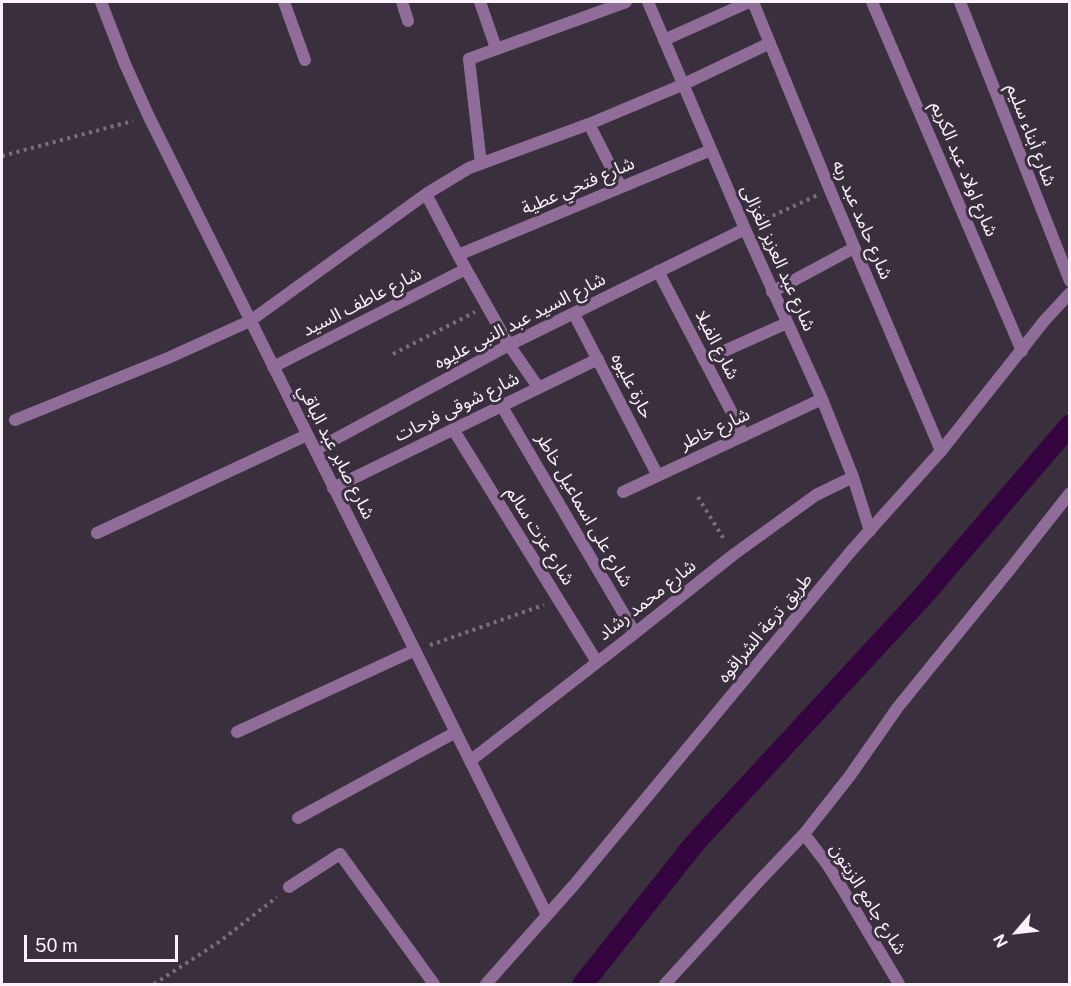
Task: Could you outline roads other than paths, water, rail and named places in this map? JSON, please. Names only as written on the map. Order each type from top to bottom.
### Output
[{"type":"street","name":"شارع صابر عبد الباقي","points":[[101,2],[149,117],[547,915]]},
{"type":"street","points":[[284,2],[305,60]]},
{"type":"street","points":[[402,2],[408,21]]},
{"type":"street","points":[[480,2],[496,48]]},
{"type":"street","points":[[481,164],[469,59],[626,2]]},
{"type":"street","name":"شارع عبد العزيز الغزالى","points":[[648,2],[772,291],[822,399],[853,477],[870,531]]},
{"type":"street","points":[[664,40],[751,2]]},
{"type":"street","name":"شارع حامد عبد ربه","points":[[751,2],[941,451]]},
{"type":"street","name":"شارع اولاد عبد الكريم","points":[[872,2],[1022,351]]},
{"type":"street","name":"شارع أبناء سليم","points":[[960,2],[1070,281]]},
{"type":"street","points":[[15,420],[168,358],[250,321],[426,194],[469,168],[589,124],[682,85],[770,43]]},
{"type":"street","points":[[589,124],[621,187]]},
{"type":"street","name":"شارع فتحي عطية","points":[[458,255],[711,150]]},
{"type":"street","points":[[426,194],[509,345],[538,387]]},
{"type":"street","name":"شارع السيد عبد النبى عليوه","points":[[315,450],[509,345],[745,228]]},
{"type":"street","points":[[772,291],[854,248]]},
{"type":"street","name":"شارع عاطف السيد","points":[[273,367],[466,269]]},
{"type":"street","name":"شارع الفيلا","points":[[658,271],[744,436]]},
{"type":"street","name":"طريق ترعة الشراقوه","points":[[486,984],[547,915],[870,531],[941,451],[1045,320],[1070,293]]},
{"type":"street","name":"حارة عليوه","points":[[574,314],[658,476]]},
{"type":"street","points":[[704,360],[787,323]]},
{"type":"street","name":"شارع شوقى فرحات","points":[[333,488],[598,359]]},
{"type":"street","name":"شارع خاطر","points":[[623,492],[822,399]]},
{"type":"street","name":"شارع على اسماعيل خاطر","points":[[501,405],[635,633]]},
{"type":"street","name":"شارع عزت سالم","points":[[453,429],[597,662]]},
{"type":"street","points":[[97,532],[307,435]]},
{"type":"street","name":"شارع محمد رشاد","points":[[470,761],[734,555],[816,495],[853,477]]},
{"type":"street","points":[[665,984],[804,834],[849,777],[898,707],[1070,493]]},
{"type":"street","points":[[237,732],[415,650]]},
{"type":"street","points":[[298,818],[456,732]]},
{"type":"street","name":"شارع جامع الزيتون","points":[[804,834],[827,864],[899,984]]},
{"type":"street","points":[[289,887],[340,854],[434,984]]},
{"type":"waterway","points":[[583,984],[695,843],[925,594],[1070,425]]}]
